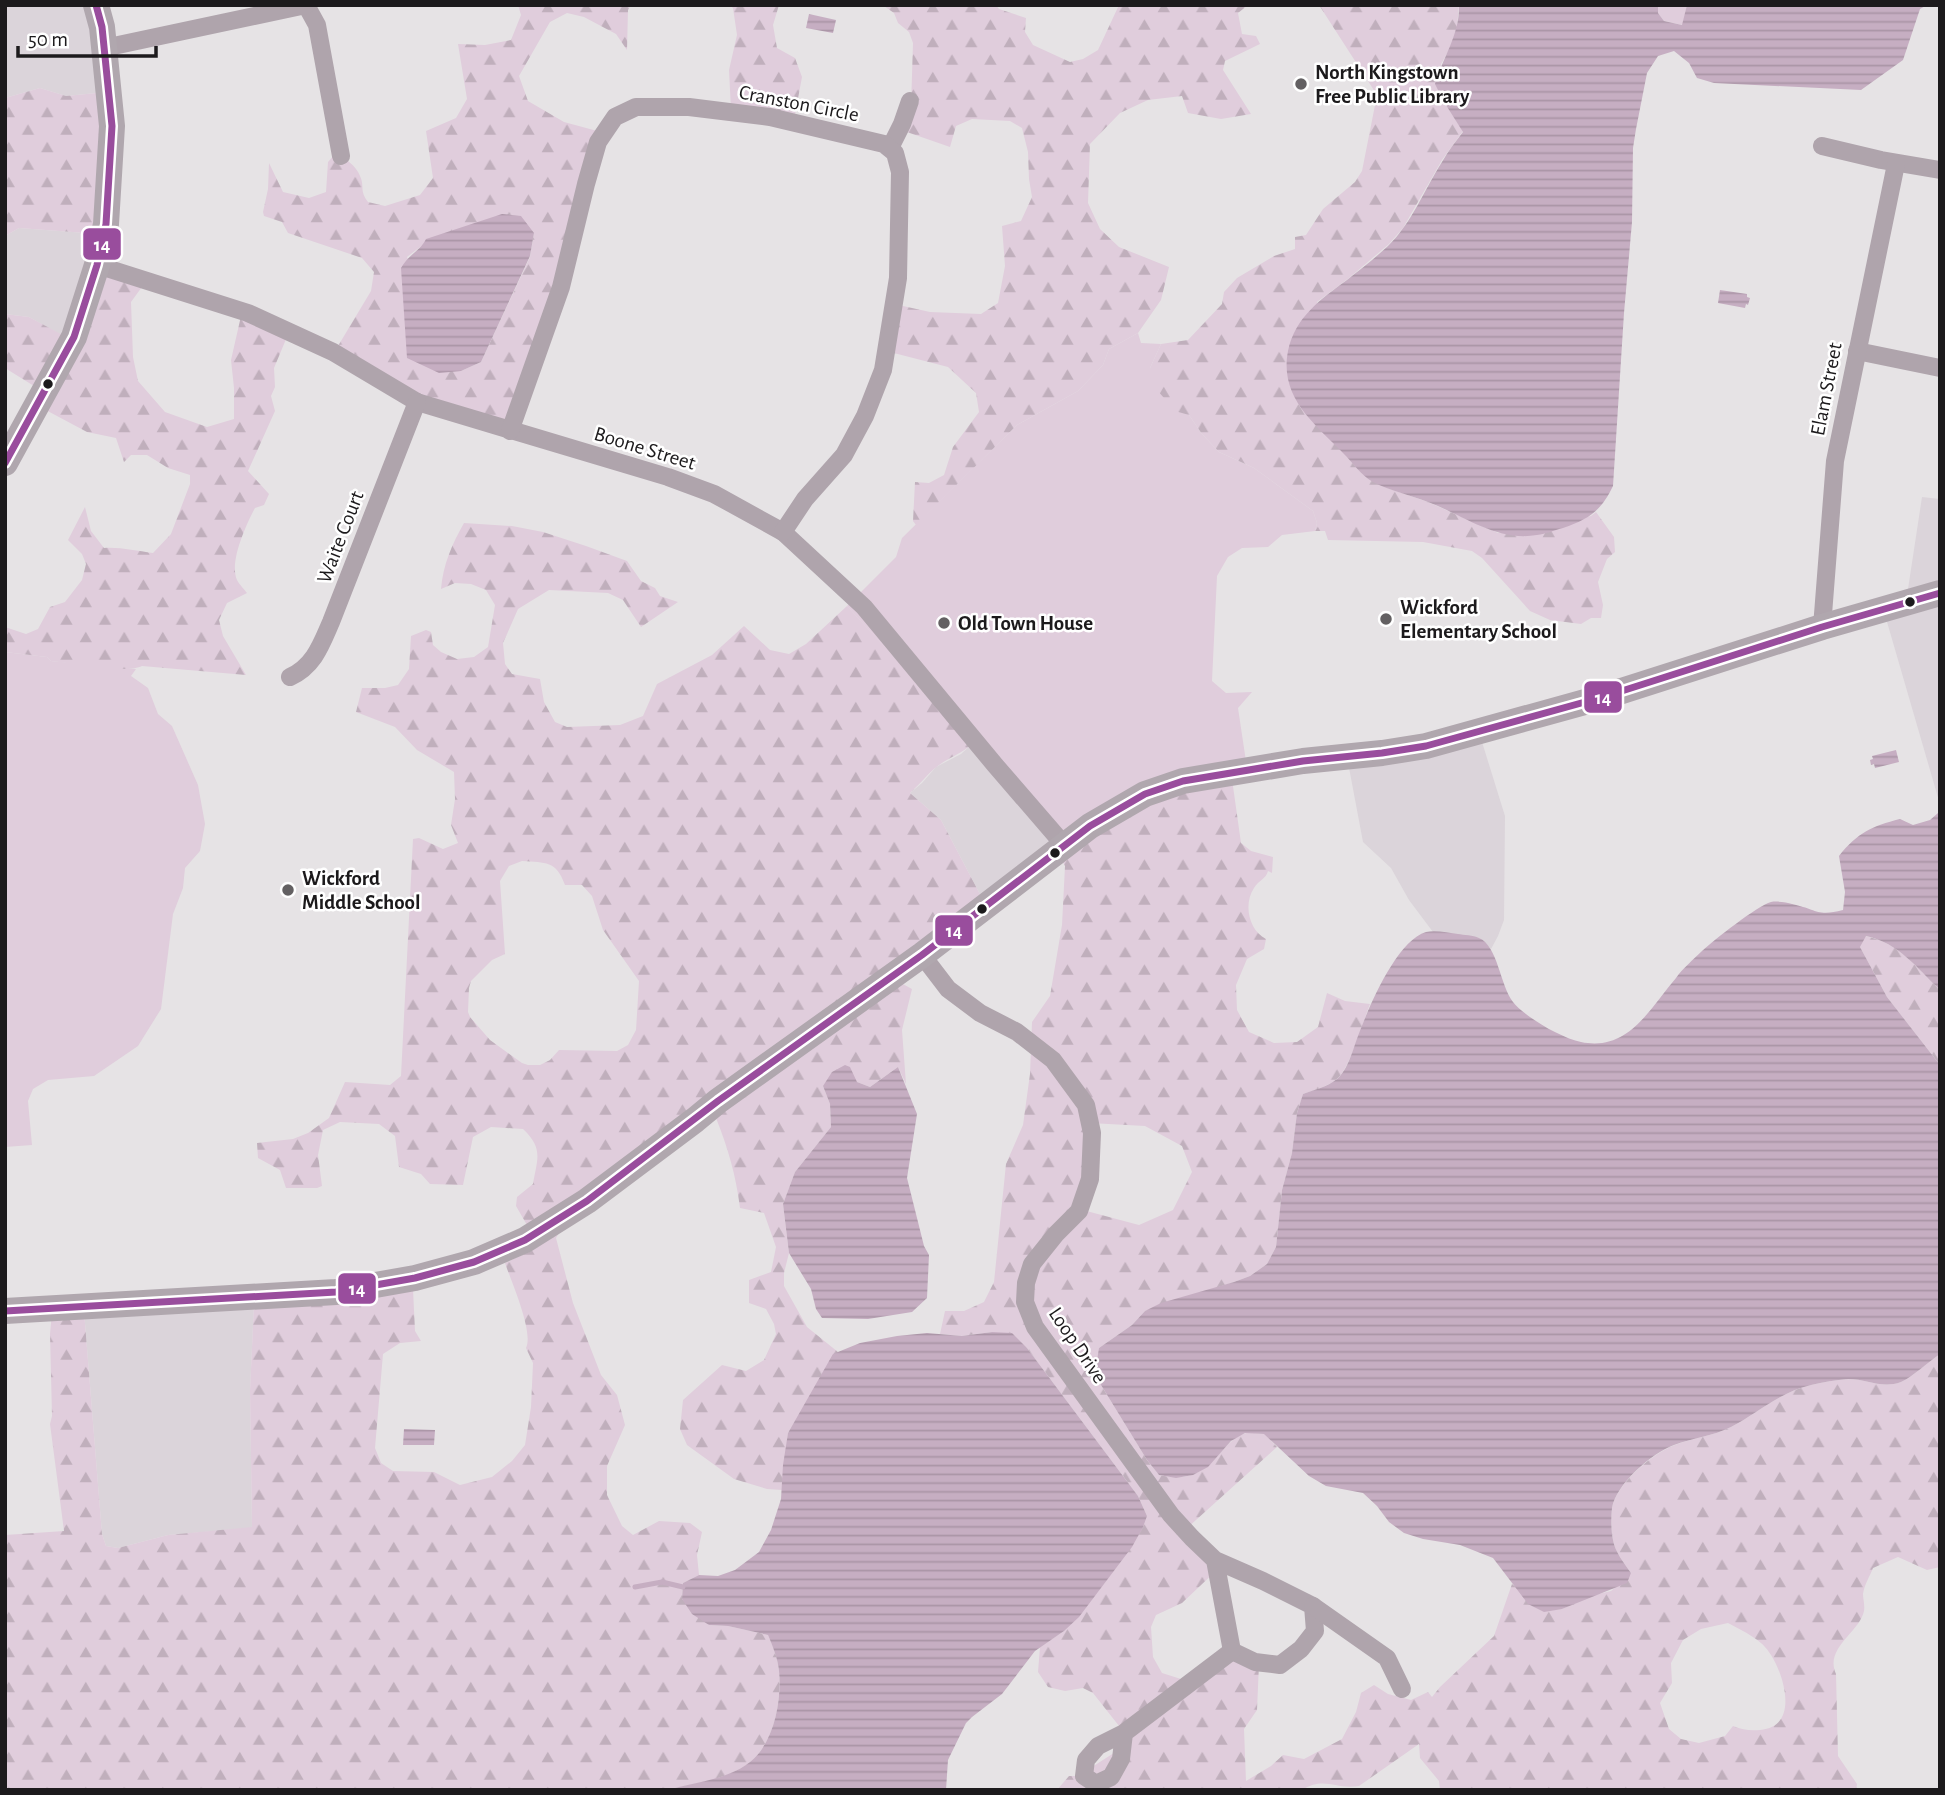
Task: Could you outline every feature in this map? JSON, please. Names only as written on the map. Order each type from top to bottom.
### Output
[{"type":"main road","points":[[5,463],[74,337],[97,265],[106,224],[113,126],[102,27],[96,5]]},
{"type":"main road","points":[[5,1311],[335,1292],[415,1278],[474,1262],[525,1240],[587,1201],[718,1101],[922,956],[1090,826],[1144,794],[1183,781],[1303,761],[1426,746],[1603,697],[1822,627],[1940,593]]},
{"type":"street","points":[[104,48],[306,5],[317,24],[341,156]]},
{"type":"street","points":[[783,532],[805,499],[844,455],[865,416],[883,370],[898,278],[900,172],[898,161],[890,148],[910,101]]},
{"type":"street","name":"Cranston Circle","points":[[510,431],[561,287],[598,142],[615,117],[636,107],[689,107],[770,117],[871,140],[890,148]]},
{"type":"street","points":[[1822,146],[1940,170]]},
{"type":"street","name":"Elam Street","points":[[1822,627],[1835,461],[1896,163]]},
{"type":"street","name":"Boone Street","points":[[97,265],[248,313],[333,352],[417,402],[668,477],[714,494],[783,532],[864,607],[1065,846]]},
{"type":"street","points":[[1857,351],[1940,368]]},
{"type":"street","name":"Waite Court","points":[[290,677],[302,671],[316,655],[417,402]]},
{"type":"street","name":"Loop Drive","points":[[922,956],[948,989],[980,1013],[1017,1032],[1053,1060],[1086,1105],[1092,1133],[1090,1179],[1079,1211],[1032,1264],[1026,1283],[1025,1302],[1035,1327],[1171,1515],[1192,1538],[1215,1560],[1313,1606],[1387,1658],[1402,1689]]},
{"type":"street","points":[[1215,1560],[1232,1651]]},
{"type":"street","points":[[1232,1651],[1255,1662],[1280,1665],[1301,1649],[1315,1631],[1313,1606]]},
{"type":"street","points":[[1124,1732],[1232,1651]]},
{"type":"shaded area","points":[[5,5],[97,5],[107,92],[66,96],[40,88],[5,98]]},
{"type":"shaded area","points":[[1459,5],[1658,5],[1658,13],[1664,21],[1682,25],[1687,5],[1927,5],[1920,9],[1903,60],[1861,90],[1714,83],[1697,78],[1689,63],[1674,51],[1658,56],[1647,73],[1633,148],[1632,222],[1613,486],[1599,508],[1587,517],[1563,528],[1540,534],[1522,536],[1494,531],[1428,502],[1373,482],[1311,420],[1294,396],[1289,383],[1288,351],[1291,339],[1303,319],[1319,302],[1396,237],[1463,132],[1435,84],[1454,36]]},
{"type":"shaded area","points":[[809,14],[836,20],[833,33],[806,28]]},
{"type":"shaded area","points":[[502,214],[521,216],[534,233],[530,256],[481,362],[461,371],[439,373],[407,358],[401,268],[404,263],[426,239]]},
{"type":"shaded area","points":[[19,228],[99,234],[70,340],[29,317],[5,314],[5,236]]},
{"type":"shaded area","points":[[1720,290],[1747,294],[1750,298],[1748,305],[1746,304],[1745,308],[1718,303]]},
{"type":"shaded area","points":[[1922,497],[1940,499],[1939,801],[1885,615],[1908,589]]},
{"type":"shaded area","points":[[1482,742],[1505,816],[1504,920],[1491,949],[1479,938],[1433,932],[1409,900],[1391,868],[1363,842],[1347,757]]},
{"type":"shaded area","points":[[972,744],[1064,843],[983,900],[941,820],[910,793],[936,767],[961,754]]},
{"type":"shaded area","points":[[1896,750],[1899,762],[1875,768],[1874,764],[1871,765],[1872,756]]},
{"type":"shaded area","points":[[1939,801],[1940,990],[1907,957],[1888,944],[1866,936],[1860,947],[1887,997],[1940,1065],[1940,1354],[1901,1382],[1881,1384],[1848,1379],[1800,1388],[1731,1427],[1665,1449],[1636,1470],[1620,1489],[1612,1508],[1614,1544],[1631,1573],[1627,1583],[1562,1609],[1544,1612],[1528,1604],[1493,1558],[1460,1545],[1404,1533],[1389,1522],[1363,1493],[1326,1486],[1309,1476],[1264,1434],[1245,1433],[1231,1441],[1208,1467],[1193,1475],[1176,1478],[1159,1475],[1101,1385],[1096,1367],[1099,1348],[1132,1325],[1145,1311],[1161,1303],[1234,1282],[1250,1276],[1267,1264],[1276,1247],[1282,1190],[1303,1094],[1329,1084],[1341,1075],[1384,977],[1404,948],[1415,938],[1434,931],[1479,938],[1495,957],[1513,1002],[1526,1014],[1554,1032],[1573,1040],[1598,1043],[1612,1040],[1637,1025],[1702,951],[1756,910],[1771,902],[1779,902],[1822,912],[1843,910],[1845,892],[1839,856],[1846,848],[1859,836],[1881,824],[1900,819],[1913,825],[1930,820],[1938,813]]},
{"type":"shaded area","points":[[845,1065],[850,1067],[857,1082],[870,1087],[898,1067],[917,1114],[907,1178],[924,1246],[929,1255],[927,1298],[912,1312],[868,1319],[822,1318],[816,1309],[811,1289],[789,1253],[783,1204],[795,1172],[831,1127],[830,1104],[823,1086],[832,1072]]},
{"type":"shaded area","points":[[254,1303],[250,1391],[252,1528],[168,1535],[118,1548],[106,1546],[102,1534],[84,1311]]},
{"type":"shaded area","points":[[992,1332],[1012,1333],[1027,1348],[1138,1496],[1147,1516],[1132,1547],[1079,1617],[1035,1651],[1002,1694],[966,1723],[948,1760],[946,1790],[668,1790],[721,1777],[741,1768],[758,1754],[771,1733],[780,1682],[778,1662],[768,1635],[728,1626],[709,1625],[692,1614],[682,1599],[683,1583],[699,1575],[718,1576],[735,1570],[759,1552],[771,1530],[781,1499],[788,1433],[833,1354],[860,1343],[897,1336],[927,1333],[962,1336]]},
{"type":"shaded area","points":[[404,1429],[435,1430],[434,1445],[403,1445]]},
{"type":"green space","points":[[518,5],[631,5],[628,10],[627,50],[616,34],[584,17],[567,13],[550,22],[519,76],[528,101],[564,122],[601,132],[511,426],[417,401],[335,351],[371,291],[374,272],[362,258],[288,233],[282,222],[264,216],[263,212],[268,189],[269,163],[283,192],[309,198],[326,192],[328,162],[335,154],[346,159],[356,169],[368,202],[385,206],[420,195],[433,178],[426,131],[456,118],[467,99],[458,44],[485,45],[511,40],[521,15]],"holes":[[[534,233],[530,257],[481,362],[461,371],[407,257],[424,244]]]},
{"type":"green space","points":[[729,5],[779,5],[773,25],[777,48],[795,58],[802,77],[794,120],[731,110],[729,70],[737,35],[733,8]]},
{"type":"green space","points":[[878,5],[996,5],[999,9],[1026,18],[1025,32],[1033,45],[1070,62],[1083,59],[1098,50],[1119,5],[1248,5],[1238,13],[1242,34],[1256,36],[1260,44],[1225,61],[1223,70],[1251,114],[1221,119],[1188,113],[1182,96],[1148,100],[1120,113],[1090,144],[1088,203],[1100,229],[1119,247],[1169,267],[1161,300],[1138,333],[1109,349],[1103,365],[1078,391],[1017,425],[916,525],[913,521],[915,482],[929,483],[944,475],[953,447],[979,412],[976,393],[948,367],[886,351],[894,304],[930,312],[981,314],[998,303],[1005,266],[1002,226],[1021,221],[1032,197],[1028,152],[1022,128],[1010,121],[972,119],[956,126],[950,147],[904,131],[911,107],[913,43],[909,32],[898,23],[894,13]]},
{"type":"green space","points":[[1319,5],[1459,5],[1457,28],[1451,47],[1441,64],[1444,102],[1463,131],[1442,160],[1403,228],[1389,244],[1317,302],[1344,453],[1357,468],[1390,489],[1428,502],[1498,533],[1591,516],[1596,512],[1614,537],[1615,552],[1607,559],[1598,582],[1603,605],[1601,618],[1591,618],[1581,624],[1550,620],[1530,611],[1482,558],[1472,551],[1423,542],[1328,540],[1325,531],[1315,531],[1317,523],[1313,511],[1254,468],[1219,452],[1189,415],[1175,411],[1152,384],[1150,368],[1161,344],[1188,340],[1222,304],[1224,292],[1237,278],[1274,256],[1295,249],[1295,237],[1306,235],[1323,209],[1355,182],[1362,171],[1377,95]]},
{"type":"green space","points":[[1658,5],[1687,5],[1683,25],[1664,21],[1658,13]]},
{"type":"green space","points":[[40,88],[66,96],[107,92],[99,234],[19,228],[5,236],[5,98]]},
{"type":"green space","points":[[98,266],[147,280],[131,302],[133,357],[138,381],[165,412],[207,427],[234,419],[231,360],[241,316],[289,332],[274,368],[275,387],[271,396],[275,411],[248,471],[269,494],[264,505],[255,508],[237,554],[237,580],[247,593],[227,603],[219,620],[223,636],[246,675],[142,666],[124,669],[98,667],[5,652],[5,627],[26,634],[38,629],[50,607],[65,602],[82,580],[86,564],[82,554],[68,540],[85,507],[91,531],[104,548],[153,553],[171,534],[190,484],[190,475],[168,468],[147,455],[131,455],[124,462],[116,438],[87,432],[42,408],[42,391],[5,368],[5,314],[29,317],[70,339]]},
{"type":"green space","points":[[1138,333],[1141,343],[1161,344],[1150,368],[1202,434],[1219,452],[1254,468],[1313,511],[1317,523],[1315,531],[1282,535],[1268,547],[1242,548],[1228,557],[1217,576],[1212,681],[1226,693],[1252,692],[1238,708],[1247,768],[1064,843],[847,606],[896,557],[902,538],[1017,425],[1078,391],[1103,365],[1109,349]]},
{"type":"green space","points":[[464,523],[512,526],[543,532],[627,561],[641,581],[655,588],[660,596],[678,602],[641,627],[623,600],[608,593],[549,590],[518,609],[503,643],[505,664],[512,674],[540,679],[544,702],[555,722],[567,727],[620,725],[643,716],[657,684],[712,655],[744,626],[770,650],[789,654],[806,644],[847,606],[972,744],[938,766],[910,793],[941,820],[983,900],[901,983],[912,989],[902,1030],[906,1084],[898,1067],[870,1087],[857,1082],[823,1086],[830,1104],[831,1127],[795,1172],[783,1204],[789,1253],[784,1286],[807,1327],[838,1352],[788,1433],[782,1490],[767,1489],[734,1479],[687,1445],[680,1429],[683,1400],[722,1365],[746,1371],[764,1360],[776,1334],[766,1309],[749,1303],[749,1280],[771,1272],[776,1247],[764,1213],[740,1208],[731,1162],[716,1118],[559,1233],[556,1238],[573,1303],[601,1375],[617,1395],[625,1425],[607,1466],[607,1495],[622,1526],[633,1535],[659,1521],[690,1523],[702,1532],[697,1555],[699,1575],[683,1583],[682,1599],[709,1625],[728,1626],[768,1635],[778,1661],[780,1682],[771,1733],[758,1754],[732,1773],[668,1790],[5,1790],[5,1535],[64,1531],[50,1424],[52,1312],[84,1311],[102,1534],[106,1546],[118,1548],[168,1535],[252,1527],[250,1391],[254,1303],[413,1289],[415,1331],[421,1341],[400,1343],[383,1354],[375,1448],[381,1463],[393,1471],[434,1472],[460,1485],[492,1477],[512,1461],[525,1445],[531,1407],[533,1363],[526,1348],[528,1340],[524,1319],[505,1263],[539,1246],[516,1206],[517,1197],[533,1184],[537,1155],[530,1136],[523,1129],[491,1127],[473,1137],[463,1185],[430,1184],[421,1174],[399,1167],[395,1136],[379,1124],[340,1122],[323,1130],[318,1155],[322,1186],[317,1188],[286,1188],[280,1170],[258,1158],[257,1143],[293,1139],[308,1133],[329,1118],[345,1082],[390,1085],[401,1076],[413,839],[419,838],[443,849],[458,843],[451,825],[455,799],[454,772],[417,750],[395,727],[356,712],[362,688],[398,685],[409,669],[411,636],[426,630],[431,632],[433,645],[457,659],[474,657],[488,647],[495,605],[486,590],[471,584],[455,583],[441,589],[446,563]],"holes":[[[522,861],[549,864],[558,871],[565,885],[582,885],[592,896],[603,930],[639,981],[636,1030],[628,1045],[617,1051],[559,1050],[550,1060],[540,1065],[528,1065],[490,1040],[470,1017],[468,1012],[471,981],[492,960],[505,954],[500,881],[509,866]]]},
{"type":"green space","points":[[5,652],[47,657],[51,661],[136,669],[131,676],[148,688],[158,714],[172,726],[198,785],[205,824],[200,851],[185,868],[183,888],[173,914],[161,1009],[138,1046],[94,1076],[48,1080],[33,1089],[28,1101],[32,1145],[5,1147]]},
{"type":"green space","points":[[1231,772],[1241,843],[1251,851],[1273,857],[1272,873],[1268,871],[1256,885],[1248,909],[1255,930],[1266,939],[1264,949],[1247,959],[1236,985],[1237,1010],[1249,1032],[1274,1043],[1297,1042],[1318,1027],[1327,993],[1345,1001],[1370,1004],[1352,1053],[1339,1077],[1327,1085],[1303,1094],[1282,1190],[1276,1247],[1267,1264],[1250,1276],[1145,1311],[1132,1325],[1099,1348],[1101,1385],[1159,1475],[1179,1477],[1194,1474],[1208,1465],[1234,1439],[1245,1433],[1265,1434],[1277,1447],[1186,1529],[1218,1569],[1182,1603],[1156,1615],[1151,1627],[1153,1657],[1162,1673],[1200,1685],[1234,1653],[1259,1664],[1257,1710],[1244,1729],[1246,1781],[1271,1766],[1283,1755],[1304,1759],[1342,1739],[1356,1712],[1361,1693],[1374,1685],[1388,1694],[1411,1700],[1428,1692],[1432,1697],[1494,1636],[1512,1584],[1562,1609],[1594,1595],[1611,1591],[1631,1573],[1613,1540],[1612,1508],[1620,1489],[1637,1470],[1656,1455],[1675,1445],[1731,1427],[1800,1388],[1848,1379],[1894,1384],[1911,1376],[1940,1354],[1940,1567],[1927,1570],[1898,1557],[1873,1568],[1863,1594],[1864,1609],[1861,1619],[1835,1656],[1838,1756],[1857,1784],[1856,1790],[1440,1790],[1439,1781],[1420,1758],[1419,1744],[1359,1786],[1317,1784],[1302,1790],[1057,1790],[1069,1776],[1078,1776],[1117,1751],[1123,1731],[1093,1693],[1083,1688],[1065,1691],[1048,1687],[1038,1672],[1040,1647],[1064,1631],[1147,1516],[1138,1496],[1027,1348],[992,1332],[962,1336],[940,1334],[945,1311],[964,1311],[984,1302],[994,1282],[1006,1164],[1023,1125],[1030,1074],[1032,1022],[1050,996],[1062,925],[1065,866],[1056,850],[1087,824]],"holes":[[[1090,1123],[1145,1126],[1182,1146],[1192,1172],[1173,1210],[1139,1225],[1079,1209]],[[1728,1623],[1758,1640],[1771,1655],[1784,1688],[1784,1711],[1780,1720],[1772,1727],[1753,1730],[1733,1726],[1725,1736],[1699,1743],[1681,1739],[1669,1729],[1660,1703],[1672,1683],[1671,1663],[1683,1640],[1701,1629]]]},
{"type":"green space","points":[[1865,936],[1898,950],[1940,990],[1940,1065],[1887,997],[1860,947]]},
{"type":"waterway","points":[[635,1587],[662,1582],[683,1587]]},
{"type":"transit line","name":"14","points":[[5,463],[74,337],[97,265],[106,224],[112,126],[102,27],[96,5]]},
{"type":"transit line","name":"14","points":[[5,1311],[336,1292],[415,1278],[474,1262],[525,1240],[587,1201],[718,1101],[922,955],[1090,826],[1145,794],[1183,781],[1303,761],[1426,746],[1603,697],[1822,627],[1940,593]]},
{"type":"place","name":"North Kingstown Free Public Library","points":[[1301,84]]},
{"type":"place","name":"Wickford Elementary School","points":[[1386,619]]},
{"type":"place","name":"Old Town House","points":[[944,623]]},
{"type":"place","name":"Wickford Middle School","points":[[288,890]]}]
